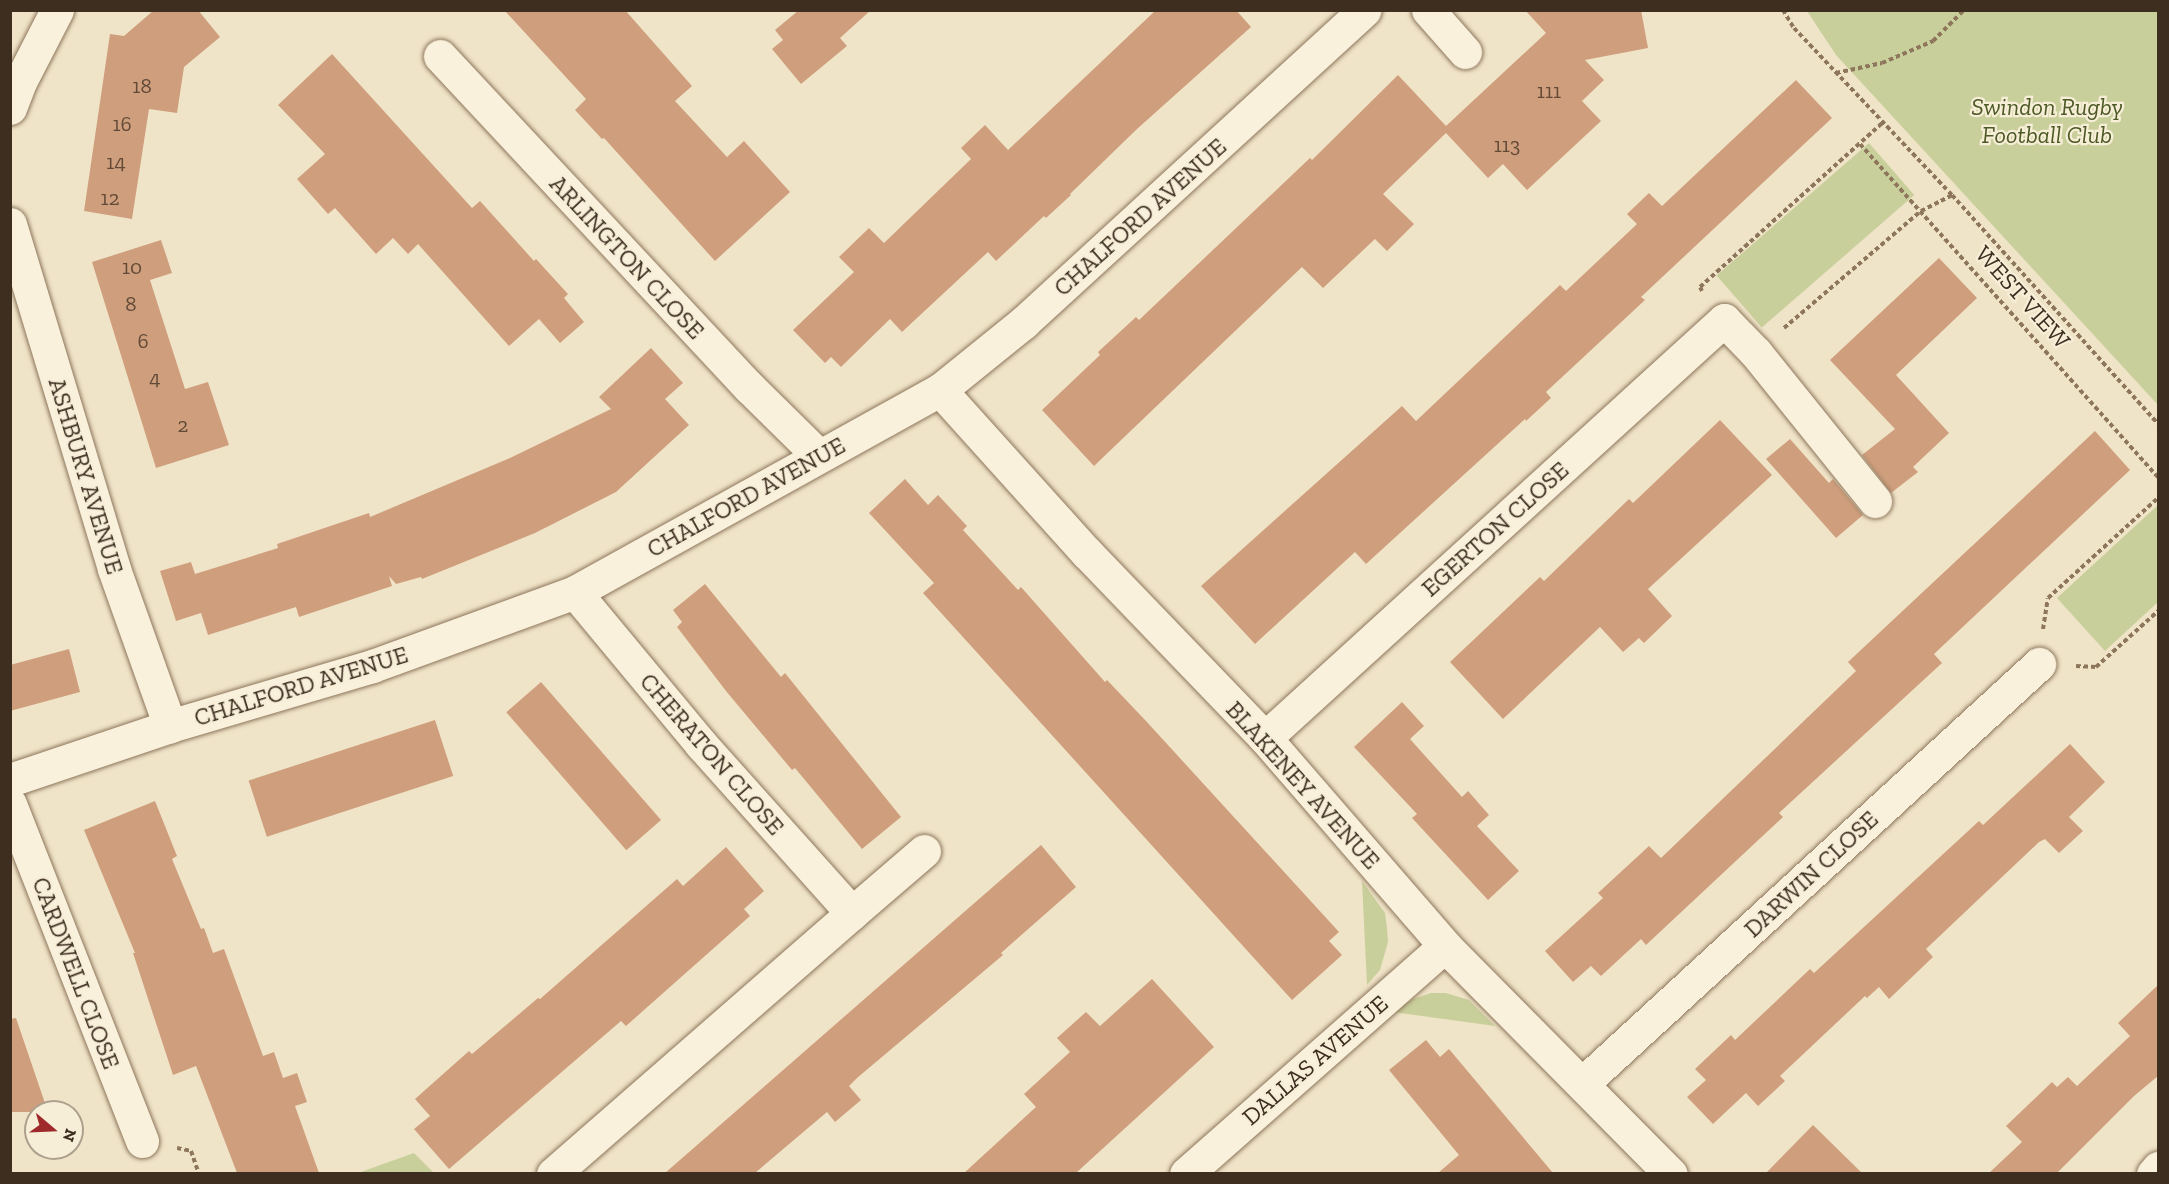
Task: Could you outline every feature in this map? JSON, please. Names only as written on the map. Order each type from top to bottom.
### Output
[{"type":"street","points":[[10,108],[28,63],[57,10]]},
{"type":"street","name":"CHALFORD AVENUE","points":[[10,780],[170,726],[372,666],[575,592],[818,455],[940,390],[1023,323],[1365,10]]},
{"type":"street","points":[[1428,10],[1465,52]]},
{"type":"street","name":"ARLINGTON CLOSE","points":[[440,56],[741,378],[818,455]]},
{"type":"street","name":"ASHBURY AVENUE","points":[[10,224],[114,569],[170,726]]},
{"type":"street","points":[[1724,320],[1756,353],[1875,501]]},
{"type":"street","name":"EGERTON CLOSE","points":[[1265,738],[1724,320]]},
{"type":"street","name":"BLAKENEY AVENUE","points":[[940,390],[1087,553],[1265,738],[1445,946],[1671,1173]]},
{"type":"street","name":"CHERATON CLOSE","points":[[575,592],[701,744],[852,914]]},
{"type":"street","name":"DARWIN CLOSE","points":[[1582,1084],[2039,664]]},
{"type":"street","name":"CARDWELL CLOSE","points":[[10,804],[142,1141]]},
{"type":"street","points":[[554,1173],[924,851]]},
{"type":"street","name":"DALLAS AVENUE","points":[[1186,1173],[1445,946]]},
{"type":"street","points":[[2153,1173],[2158,1168]]},
{"type":"path","points":[[1783,10],[1794,28],[1952,195],[2158,424]]},
{"type":"path","points":[[1836,74],[1882,63],[1934,41],[1964,10]]},
{"type":"path","points":[[1724,320],[1700,287],[1882,122]]},
{"type":"path","name":"WEST VIEW","points":[[1860,144],[2158,477]]},
{"type":"path","points":[[1756,353],[1921,211],[1952,195]]},
{"type":"path","points":[[2158,498],[2048,598],[2039,664],[2096,667],[2158,611]]},
{"type":"green space","name":"Swindon Rugby Football Club","points":[[1807,11],[2158,11],[2158,405],[1836,55]]},
{"type":"green space","points":[[1869,143],[1914,195],[1762,328],[1717,276]]},
{"type":"green space","points":[[2158,505],[2158,602],[2105,651],[2057,598]]},
{"type":"green space","points":[[1362,881],[1385,913],[1388,942],[1380,970],[1367,985]]},
{"type":"green space","points":[[1431,993],[1446,993],[1469,1000],[1495,1026],[1393,1012],[1413,999]]},
{"type":"green space","points":[[414,1153],[434,1173],[358,1173]]},
{"type":"building","points":[[154,10],[198,10],[220,37],[184,67],[177,113],[149,109],[132,219],[84,211],[110,34],[124,36]]},
{"type":"building","points":[[504,10],[625,10],[692,86],[675,101],[727,157],[744,141],[790,192],[715,261],[604,138],[602,139],[575,110],[586,99]]},
{"type":"building","points":[[799,10],[871,10],[840,38],[847,46],[801,84],[772,49],[783,40],[775,30]]},
{"type":"building","points":[[1156,10],[1236,10],[1251,27],[1137,129],[1046,218],[1044,216],[996,261],[988,252],[902,332],[890,319],[841,367],[831,357],[825,363],[793,330],[854,272],[839,257],[869,228],[884,243],[971,159],[961,148],[985,125],[1008,150]]},
{"type":"building","points":[[1525,10],[1641,10],[1648,48],[1585,60],[1604,80],[1582,101],[1601,121],[1527,190],[1503,164],[1488,178],[1446,133],[1383,194],[1414,224],[1387,251],[1375,239],[1323,288],[1302,267],[1094,466],[1042,410],[1100,355],[1098,352],[1136,317],[1139,320],[1310,158],[1312,160],[1398,75],[1446,126],[1546,33]]},
{"type":"building","points":[[332,54],[472,208],[480,201],[534,261],[536,259],[568,294],[564,298],[584,322],[560,343],[539,319],[509,346],[418,244],[408,254],[393,238],[376,254],[335,208],[328,214],[297,179],[325,154],[278,105]]},
{"type":"building","points":[[1796,80],[1832,118],[1641,297],[1645,300],[1546,392],[1551,398],[1526,421],[1525,419],[1366,564],[1355,552],[1255,644],[1201,586],[1402,406],[1416,421],[1560,285],[1566,291],[1637,224],[1627,214],[1649,193],[1662,206]]},
{"type":"building","points":[[161,240],[172,273],[150,280],[185,389],[208,382],[229,445],[156,468],[92,262]]},
{"type":"building","points":[[1939,258],[1977,298],[1896,375],[1949,433],[1913,467],[1918,472],[1891,493],[1862,455],[1895,429],[1830,360]]},
{"type":"building","points":[[651,348],[683,383],[665,399],[689,425],[616,492],[535,533],[422,579],[421,577],[396,584],[389,576],[392,586],[299,617],[296,607],[208,635],[201,613],[176,621],[160,571],[191,562],[195,574],[278,548],[277,544],[369,513],[370,517],[510,458],[611,409],[599,397]]},
{"type":"building","points":[[1720,420],[1772,475],[1648,589],[1672,616],[1644,643],[1639,638],[1623,652],[1600,627],[1503,719],[1450,662],[1540,577],[1544,581],[1629,499],[1633,503]]},
{"type":"building","points":[[2095,431],[2130,470],[1934,654],[1942,663],[1779,813],[1783,817],[1646,945],[1641,939],[1601,976],[1591,966],[1573,982],[1545,951],[1603,898],[1598,893],[1649,846],[1661,858],[1856,671],[1848,662]]},
{"type":"building","points":[[1790,439],[1829,483],[1833,479],[1863,515],[1836,538],[1766,459]]},
{"type":"building","points":[[905,479],[928,505],[938,495],[967,526],[963,530],[1018,590],[1021,587],[1105,682],[1107,680],[1146,721],[1339,932],[1329,941],[1342,955],[1292,1000],[923,593],[934,583],[869,513]]},
{"type":"building","points":[[705,584],[781,677],[785,673],[901,817],[862,849],[795,768],[792,770],[726,691],[677,627],[682,622],[673,610]]},
{"type":"building","points":[[69,649],[80,692],[10,711],[10,665]]},
{"type":"building","points":[[541,682],[661,820],[626,850],[506,712]]},
{"type":"building","points":[[1402,702],[1424,726],[1410,739],[1462,797],[1468,791],[1489,815],[1477,826],[1519,871],[1488,900],[1412,818],[1417,814],[1354,747]]},
{"type":"building","points":[[435,720],[453,776],[267,837],[249,781]]},
{"type":"building","points":[[2070,744],[2105,782],[2069,817],[2083,831],[2059,853],[2045,839],[2039,842],[1926,949],[1933,957],[1889,999],[1879,987],[1867,998],[1865,996],[1780,1076],[1785,1081],[1758,1106],[1746,1093],[1713,1124],[1687,1097],[1706,1080],[1695,1069],[1731,1035],[1735,1040],[1810,969],[1814,973],[1979,821],[1983,825]]},
{"type":"building","points":[[155,801],[177,856],[172,859],[201,929],[204,928],[213,953],[224,949],[263,1056],[274,1052],[283,1078],[297,1073],[307,1102],[295,1106],[319,1173],[237,1173],[196,1066],[173,1075],[133,953],[135,953],[84,830]]},
{"type":"building","points":[[1041,845],[1076,887],[1001,953],[1003,955],[857,1078],[849,1086],[861,1100],[835,1122],[827,1112],[755,1173],[665,1173]]},
{"type":"building","points":[[726,847],[764,891],[744,909],[750,916],[626,1026],[621,1021],[449,1169],[414,1129],[430,1116],[415,1099],[469,1051],[472,1054],[538,998],[540,999],[677,879],[683,886]]},
{"type":"building","points":[[1152,979],[1214,1047],[1076,1173],[964,1173],[1036,1107],[1024,1094],[1070,1052],[1057,1038],[1086,1012],[1100,1026]]},
{"type":"building","points":[[2158,985],[2158,1076],[2134,1096],[2057,1173],[1989,1173],[2022,1142],[2006,1126],[2052,1082],[2057,1087],[2068,1077],[2077,1086],[2130,1036],[2118,1023]]},
{"type":"building","points":[[16,1018],[44,1100],[24,1100],[24,1112],[10,1112],[10,1019]]},
{"type":"building","points":[[1426,1040],[1440,1057],[1449,1049],[1553,1173],[1438,1173],[1459,1155],[1389,1070]]},
{"type":"building","points":[[1813,1125],[1862,1173],[1766,1173]]}]
